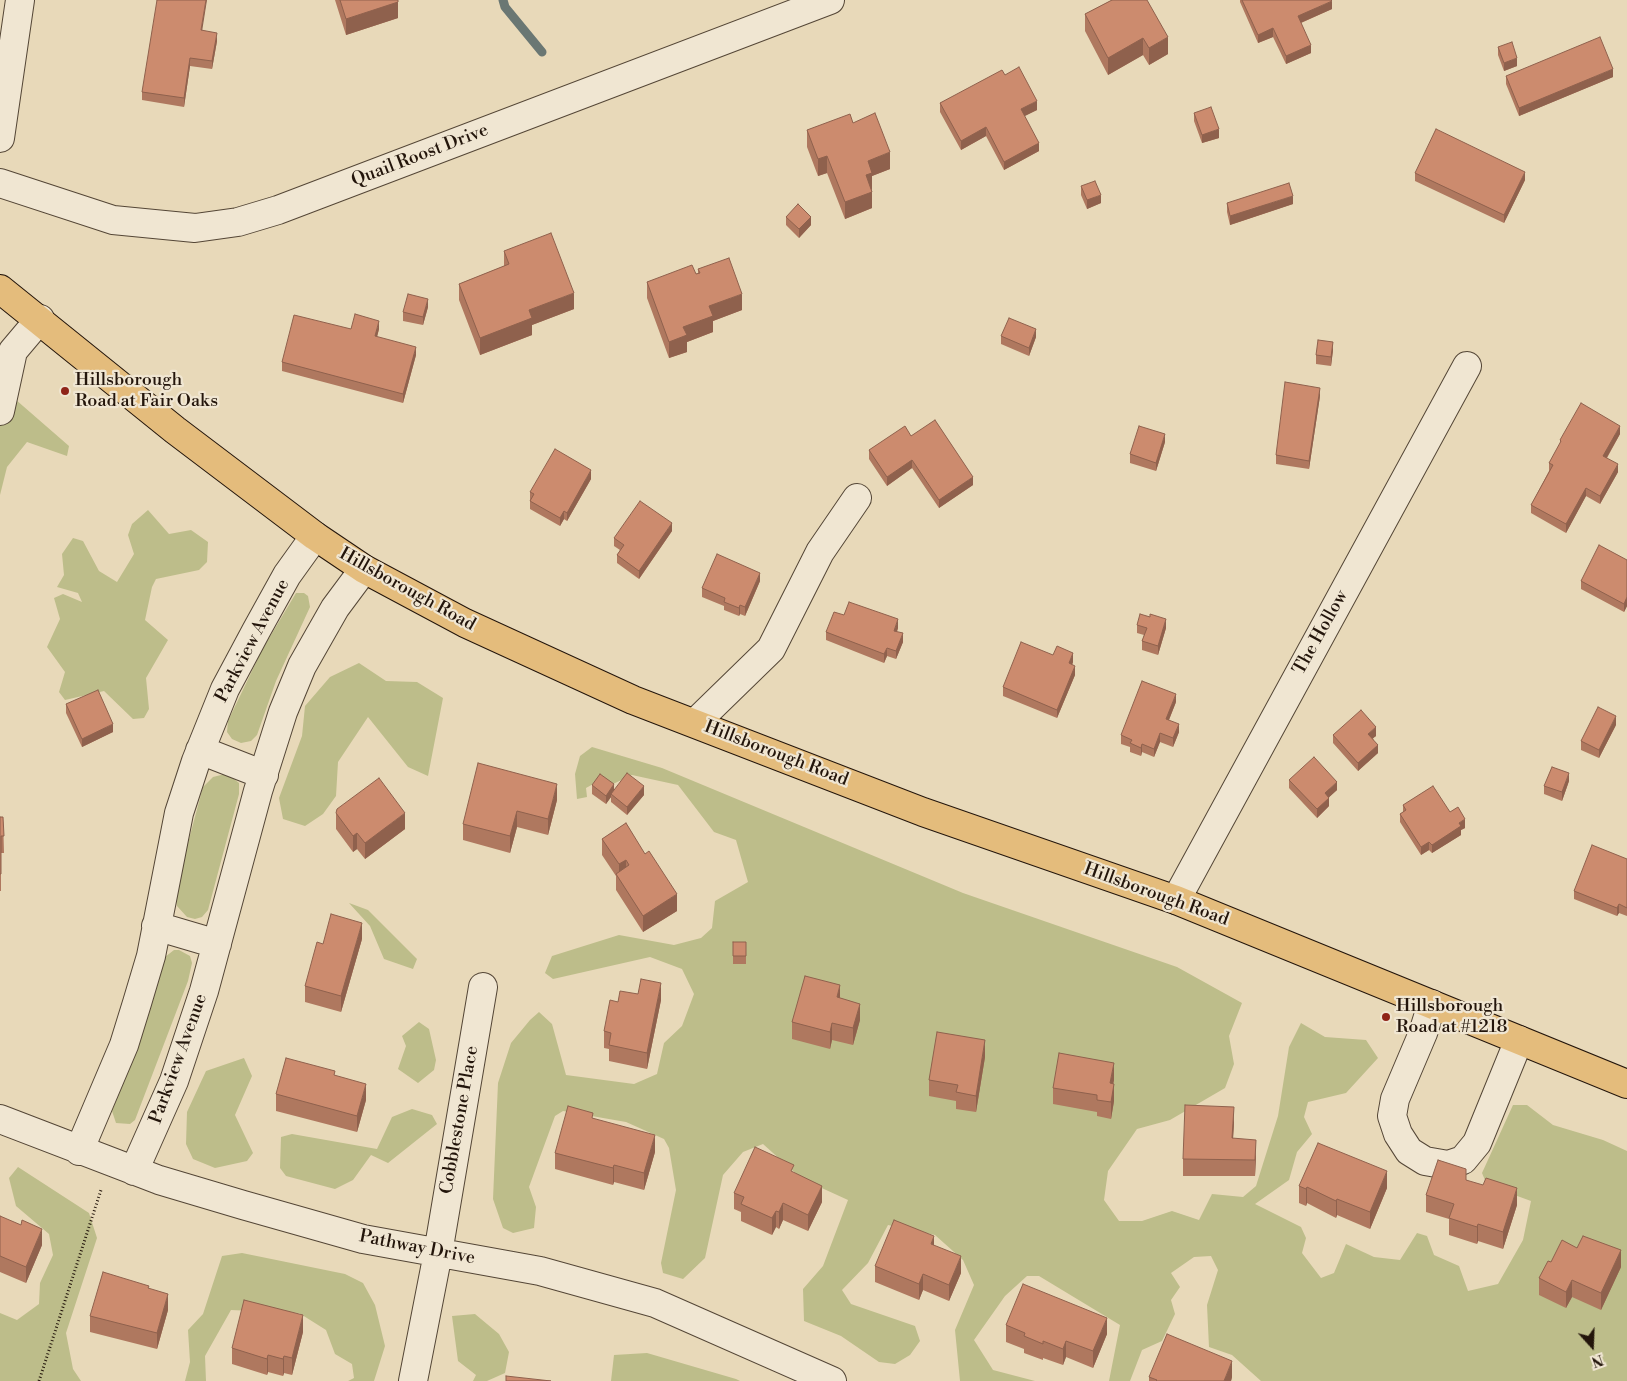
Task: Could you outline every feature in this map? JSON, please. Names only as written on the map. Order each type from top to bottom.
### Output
[{"type":"main road","name":"Hillsborough Road","points":[[0,289],[40,319],[175,430],[315,536],[364,569],[465,623],[543,661],[633,700],[923,812],[1176,900],[1627,1084]]},
{"type":"street","points":[[0,138],[20,0]]},
{"type":"street","name":"Quail Roost Drive","points":[[0,183],[113,220],[195,228],[238,222],[278,210],[830,0]]},
{"type":"street","points":[[0,411],[13,351],[40,319]]},
{"type":"street","name":"The Hollow","points":[[1176,900],[1467,366]]},
{"type":"street","points":[[695,723],[771,649],[820,552],[857,498]]},
{"type":"street","name":"Parkview Avenue","points":[[79,1151],[124,1045],[150,956],[180,814],[200,750],[225,689],[256,631],[287,575],[315,536]]},
{"type":"street","name":"Parkview Avenue","points":[[134,1171],[174,1081],[217,944],[283,712],[302,666],[335,608],[364,569]]},
{"type":"street","points":[[200,750],[264,774]]},
{"type":"street","points":[[156,926],[217,944]]},
{"type":"street","name":"Cobblestone Place","points":[[413,1381],[438,1253],[483,987]]},
{"type":"street","points":[[1432,1004],[1423,1033],[1395,1098],[1392,1116],[1398,1134],[1410,1151],[1425,1160],[1448,1165],[1463,1160],[1477,1143],[1519,1040]]},
{"type":"street","name":"Pathway Drive","points":[[0,1119],[79,1151],[159,1180],[363,1238],[540,1272],[655,1303],[832,1381]]},
{"type":"path","points":[[39,1381],[101,1190]]},
{"type":"green space","points":[[0,386],[69,446],[67,456],[27,442],[7,467],[0,495]]},
{"type":"green space","points":[[148,510],[169,534],[191,530],[208,542],[207,562],[199,570],[156,579],[152,587],[145,620],[168,640],[146,678],[149,709],[144,718],[133,719],[104,691],[65,700],[59,692],[65,672],[47,647],[60,619],[54,598],[63,594],[82,602],[78,593],[57,587],[64,575],[62,554],[73,538],[83,541],[99,571],[117,582],[134,554],[128,535],[132,524]]},
{"type":"green space","points":[[296,593],[304,593],[308,596],[310,607],[276,681],[257,735],[251,741],[241,743],[232,739],[227,732],[228,721],[262,650]]},
{"type":"green space","points":[[359,663],[386,681],[417,682],[443,698],[428,776],[408,767],[368,717],[338,762],[336,796],[323,814],[305,826],[283,819],[279,798],[302,736],[305,706],[330,677]]},
{"type":"green space","points":[[592,747],[662,768],[963,893],[1177,967],[1242,1003],[1229,1036],[1234,1064],[1225,1088],[1170,1120],[1137,1129],[1108,1171],[1104,1200],[1119,1221],[1142,1221],[1172,1211],[1199,1220],[1212,1194],[1243,1197],[1256,1186],[1278,1116],[1289,1047],[1301,1023],[1325,1037],[1366,1040],[1378,1058],[1346,1093],[1308,1102],[1304,1117],[1312,1134],[1297,1152],[1289,1180],[1255,1204],[1301,1227],[1306,1238],[1302,1253],[1321,1278],[1334,1273],[1346,1244],[1374,1257],[1400,1260],[1417,1233],[1427,1236],[1434,1255],[1459,1266],[1468,1291],[1498,1284],[1523,1240],[1531,1201],[1487,1185],[1482,1173],[1513,1105],[1527,1105],[1553,1125],[1603,1140],[1627,1151],[1627,1381],[1261,1381],[1232,1355],[1209,1347],[1207,1305],[1218,1270],[1211,1256],[1194,1257],[1171,1273],[1180,1287],[1171,1300],[1175,1314],[1162,1341],[1142,1350],[1130,1381],[1109,1381],[1120,1325],[1039,1276],[1027,1276],[1005,1296],[974,1340],[993,1370],[1035,1381],[960,1381],[955,1330],[974,1285],[963,1260],[935,1235],[888,1225],[868,1263],[842,1290],[851,1304],[915,1326],[920,1341],[910,1355],[895,1364],[879,1362],[841,1336],[804,1321],[803,1289],[823,1266],[848,1200],[802,1179],[763,1144],[743,1152],[723,1175],[705,1258],[683,1279],[663,1273],[661,1263],[676,1190],[669,1148],[664,1139],[626,1122],[563,1111],[555,1116],[529,1187],[536,1207],[534,1228],[513,1233],[503,1228],[493,1199],[498,1083],[511,1043],[539,1012],[552,1024],[566,1075],[634,1084],[657,1074],[664,1043],[682,1026],[694,994],[682,969],[650,957],[553,979],[545,973],[552,956],[619,935],[674,945],[701,938],[712,928],[715,901],[748,882],[736,840],[714,832],[678,785],[632,775],[613,784],[604,778],[586,788],[587,797],[577,799],[575,774],[580,756]]},
{"type":"green space","points":[[229,775],[239,783],[239,794],[208,910],[202,917],[195,919],[187,917],[177,906],[176,900],[181,869],[203,787],[213,777]]},
{"type":"green space","points":[[349,903],[368,910],[417,959],[413,969],[384,959],[370,926]]},
{"type":"green space","points":[[174,950],[179,950],[190,956],[192,963],[188,981],[135,1120],[130,1124],[116,1123],[112,1111],[139,1043],[165,957]]},
{"type":"green space","points":[[419,1022],[429,1029],[436,1060],[434,1070],[418,1083],[398,1069],[406,1046],[402,1036]]},
{"type":"green space","points":[[244,1058],[252,1076],[235,1115],[253,1153],[247,1161],[215,1168],[193,1159],[186,1144],[187,1112],[206,1071]]},
{"type":"green space","points":[[412,1109],[432,1115],[437,1124],[388,1163],[371,1155],[353,1180],[335,1189],[286,1176],[280,1168],[281,1137],[292,1134],[377,1149],[392,1117]]},
{"type":"green space","points":[[18,1167],[89,1213],[97,1238],[66,1333],[73,1369],[81,1381],[0,1381],[0,1313],[17,1320],[39,1304],[40,1283],[53,1255],[49,1234],[16,1206],[9,1178]]},
{"type":"green space","points":[[242,1253],[345,1274],[363,1283],[375,1305],[385,1346],[374,1381],[348,1381],[354,1378],[352,1364],[335,1354],[326,1330],[299,1313],[231,1310],[205,1356],[206,1381],[185,1381],[190,1362],[188,1330],[203,1314],[222,1256]]},
{"type":"green space","points":[[475,1314],[499,1334],[509,1352],[505,1373],[487,1381],[473,1381],[476,1375],[458,1361],[452,1316]]},
{"type":"green space","points":[[647,1353],[740,1381],[611,1381],[614,1355]]},
{"type":"building","points":[[157,0],[206,0],[201,30],[217,33],[212,61],[190,58],[184,98],[142,92]]},
{"type":"building","points":[[340,0],[398,0],[398,2],[346,19]]},
{"type":"building","points":[[1112,0],[1147,0],[1168,37],[1149,48],[1143,38],[1108,58],[1085,14]]},
{"type":"building","points":[[1242,0],[1332,1],[1298,16],[1311,45],[1286,56],[1273,28],[1258,35]]},
{"type":"building","points":[[1600,37],[1613,69],[1519,108],[1506,76]]},
{"type":"building","points":[[1512,42],[1517,58],[1504,63],[1498,47]]},
{"type":"building","points":[[1019,67],[1037,101],[1021,109],[1039,143],[1004,162],[986,127],[961,141],[940,103],[1002,70],[1005,75]]},
{"type":"building","points":[[1211,107],[1219,129],[1202,135],[1194,113]]},
{"type":"building","points":[[875,113],[890,152],[868,161],[872,173],[866,175],[872,192],[845,202],[827,156],[818,159],[807,130],[850,114],[853,123]]},
{"type":"building","points":[[1436,129],[1525,172],[1504,215],[1415,173]]},
{"type":"building","points":[[1095,181],[1101,195],[1087,200],[1081,186]]},
{"type":"building","points":[[1289,183],[1293,196],[1230,216],[1227,203]]},
{"type":"building","points":[[798,204],[811,217],[799,229],[786,217]]},
{"type":"building","points":[[551,233],[574,293],[529,310],[532,318],[480,338],[459,284],[509,264],[504,251]]},
{"type":"building","points":[[729,258],[742,294],[709,306],[713,316],[683,327],[687,335],[669,342],[647,282],[692,265],[696,274],[700,273],[698,269]]},
{"type":"building","points":[[408,294],[428,299],[423,317],[403,312]]},
{"type":"building","points":[[355,314],[379,321],[375,336],[416,347],[403,394],[282,362],[294,315],[351,329]]},
{"type":"building","points":[[1009,318],[1036,329],[1029,348],[1001,336]]},
{"type":"building","points":[[1318,340],[1333,342],[1331,357],[1316,355]]},
{"type":"building","points":[[1285,382],[1320,388],[1309,461],[1276,455]]},
{"type":"building","points":[[1581,403],[1620,426],[1603,456],[1618,464],[1600,496],[1586,488],[1566,524],[1531,505],[1553,465],[1549,463],[1560,440]]},
{"type":"building","points":[[935,420],[973,477],[939,500],[912,460],[887,477],[869,450],[905,426],[911,436]]},
{"type":"building","points":[[1139,426],[1165,434],[1156,463],[1130,454]]},
{"type":"building","points":[[555,449],[591,470],[567,513],[564,511],[560,518],[530,501],[534,494],[530,492]]},
{"type":"building","points":[[640,501],[672,523],[639,571],[617,555],[624,545],[614,538]]},
{"type":"building","points":[[1599,545],[1627,560],[1627,597],[1624,604],[1581,581]]},
{"type":"building","points":[[717,554],[760,573],[745,607],[740,605],[739,608],[724,602],[725,598],[702,588]]},
{"type":"building","points":[[849,602],[898,619],[894,631],[903,633],[896,651],[887,648],[884,654],[826,632],[834,612],[844,615]]},
{"type":"building","points":[[1140,614],[1150,617],[1150,614],[1166,619],[1158,646],[1142,641],[1147,628],[1137,625]]},
{"type":"building","points":[[1021,642],[1053,655],[1057,646],[1073,653],[1069,663],[1075,666],[1057,710],[1003,687]]},
{"type":"building","points":[[1142,681],[1176,694],[1166,719],[1179,724],[1173,738],[1160,733],[1154,749],[1142,744],[1141,748],[1130,743],[1132,740],[1121,735]]},
{"type":"building","points":[[98,690],[113,724],[82,739],[66,704]]},
{"type":"building","points":[[1598,707],[1616,716],[1599,750],[1581,741]]},
{"type":"building","points":[[1361,710],[1376,727],[1368,734],[1378,745],[1358,763],[1333,735]]},
{"type":"building","points":[[1314,757],[1337,782],[1325,793],[1329,798],[1317,809],[1289,780]]},
{"type":"building","points":[[478,763],[557,784],[548,819],[517,811],[510,836],[463,824]]},
{"type":"building","points":[[1552,767],[1569,773],[1562,792],[1544,786]]},
{"type":"building","points":[[627,773],[644,786],[627,807],[611,794]]},
{"type":"building","points":[[600,774],[614,784],[606,796],[592,785]]},
{"type":"building","points":[[379,778],[405,813],[365,843],[357,833],[353,836],[336,813],[337,809]]},
{"type":"building","points":[[1433,786],[1450,812],[1458,807],[1465,819],[1459,823],[1461,826],[1432,845],[1429,842],[1421,847],[1400,814],[1406,810],[1403,805]]},
{"type":"building","points":[[0,817],[3,817],[4,836],[1,836],[1,874],[0,874]]},
{"type":"building","points":[[626,823],[645,854],[649,851],[677,894],[643,916],[616,874],[629,865],[626,860],[619,864],[602,839]]},
{"type":"building","points":[[1592,845],[1627,859],[1627,908],[1619,904],[1617,908],[1574,891]]},
{"type":"building","points":[[331,914],[362,923],[341,996],[305,986],[317,942],[323,944]]},
{"type":"building","points":[[733,942],[746,942],[746,956],[733,956]]},
{"type":"building","points":[[805,976],[840,985],[837,997],[860,1004],[853,1028],[832,1023],[830,1032],[792,1022]]},
{"type":"building","points":[[641,979],[661,983],[647,1053],[609,1045],[611,1033],[604,1031],[610,1000],[618,1002],[620,991],[638,994]]},
{"type":"building","points":[[937,1032],[985,1040],[976,1096],[956,1092],[958,1085],[929,1080]]},
{"type":"building","points":[[1059,1053],[1114,1063],[1110,1083],[1114,1084],[1111,1102],[1097,1100],[1097,1095],[1053,1088]]},
{"type":"building","points":[[286,1058],[335,1071],[334,1075],[366,1084],[357,1116],[276,1094]]},
{"type":"building","points":[[1185,1105],[1234,1107],[1232,1138],[1256,1140],[1255,1160],[1183,1159]]},
{"type":"building","points":[[568,1106],[593,1113],[592,1118],[655,1135],[644,1173],[614,1165],[613,1168],[555,1153]]},
{"type":"building","points":[[1318,1143],[1387,1171],[1370,1212],[1337,1199],[1336,1201],[1307,1187],[1306,1189],[1299,1186]]},
{"type":"building","points":[[755,1147],[794,1165],[791,1171],[822,1186],[808,1215],[783,1203],[779,1212],[776,1211],[772,1218],[741,1204],[744,1197],[734,1193]]},
{"type":"building","points":[[1438,1160],[1466,1169],[1466,1180],[1483,1185],[1486,1178],[1517,1188],[1503,1232],[1478,1224],[1477,1227],[1449,1218],[1454,1204],[1426,1195]]},
{"type":"building","points":[[0,1216],[21,1225],[22,1220],[42,1229],[26,1267],[0,1256]]},
{"type":"building","points":[[894,1220],[934,1236],[931,1244],[961,1256],[949,1285],[923,1274],[919,1284],[875,1266]]},
{"type":"building","points":[[1583,1236],[1621,1250],[1601,1293],[1572,1280],[1566,1292],[1539,1278],[1548,1261],[1551,1262],[1562,1240],[1577,1248]]},
{"type":"building","points":[[103,1272],[168,1294],[157,1333],[90,1316]]},
{"type":"building","points":[[1023,1284],[1107,1318],[1093,1351],[1066,1341],[1063,1349],[1043,1341],[1043,1344],[1024,1336],[1025,1333],[1006,1325]]},
{"type":"building","points":[[244,1300],[303,1315],[292,1358],[284,1356],[283,1359],[268,1355],[267,1359],[232,1348]]},
{"type":"building","points":[[1167,1334],[1232,1361],[1224,1381],[1156,1381],[1149,1377]]},
{"type":"building","points":[[506,1376],[551,1381],[506,1381]]},
{"type":"waterway","points":[[503,0],[505,7],[542,52]]},
{"type":"place","name":"Hillsborough Road at Fair Oaks","points":[[65,391]]},
{"type":"place","name":"Hillsborough Road at #1218","points":[[1386,1017]]}]
